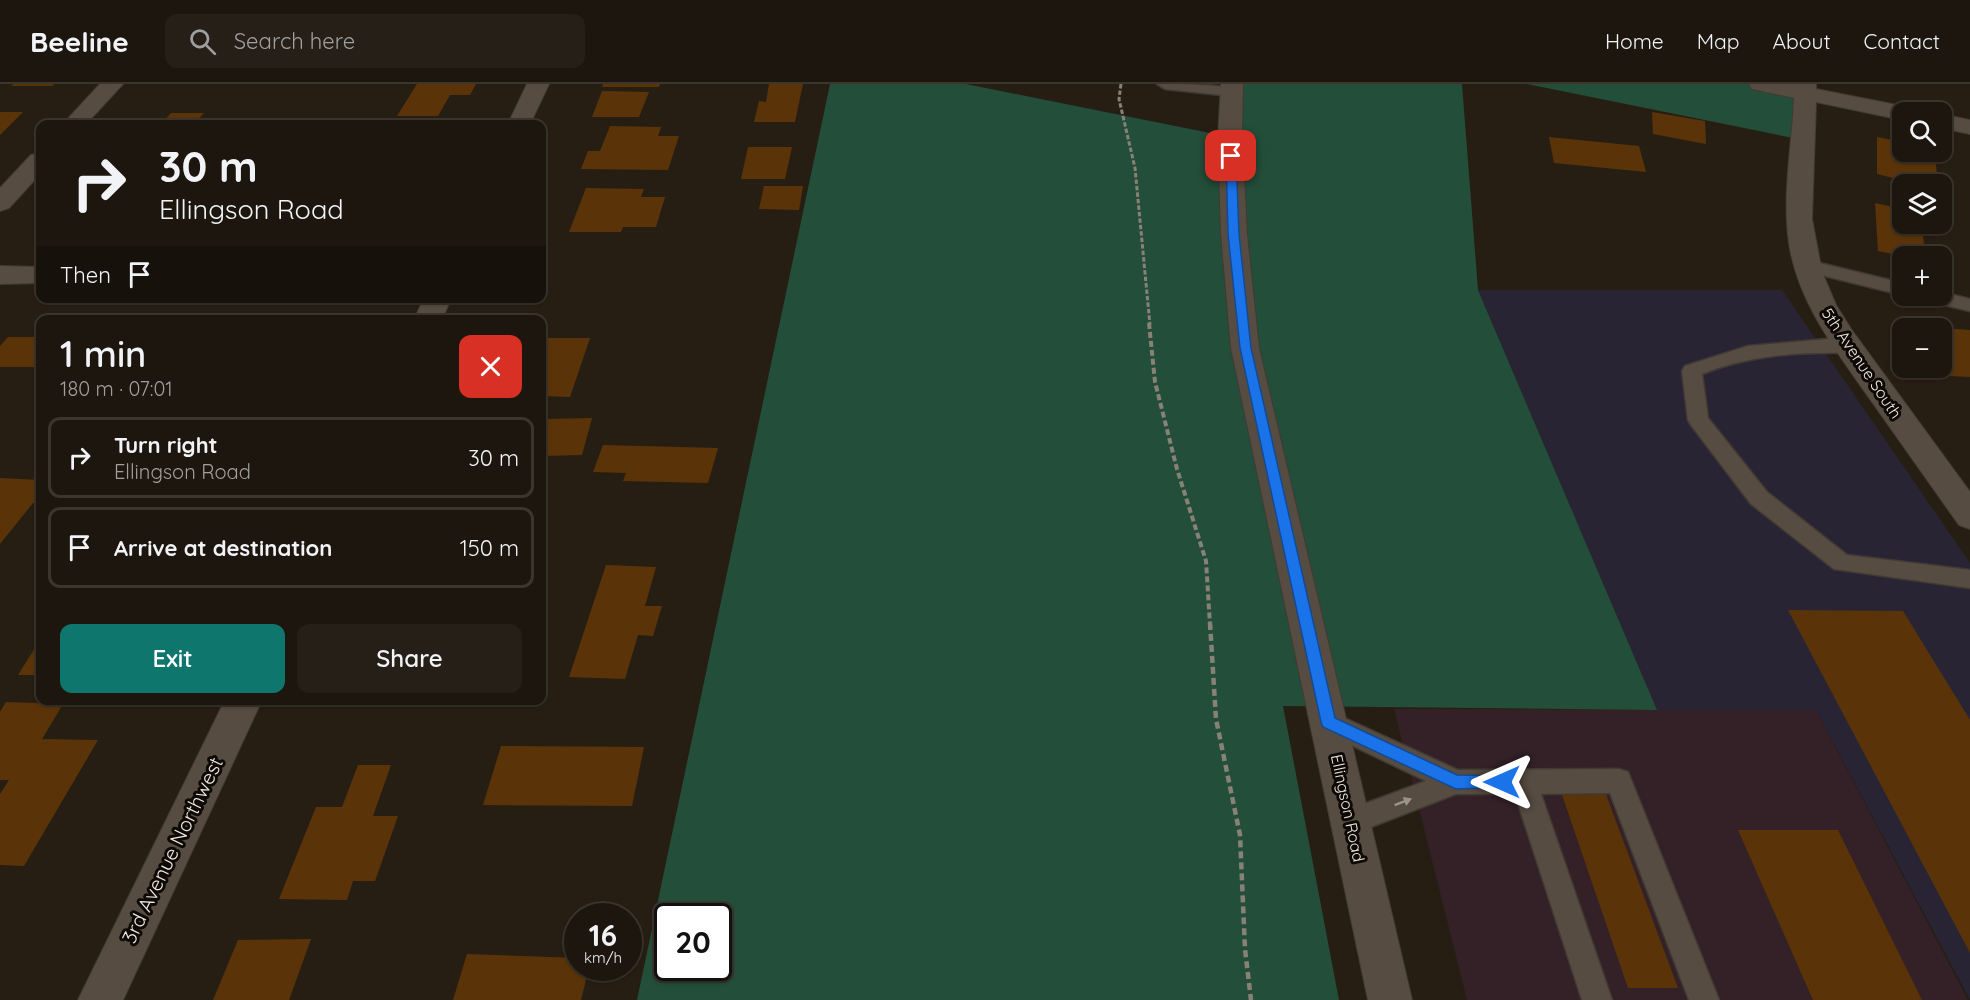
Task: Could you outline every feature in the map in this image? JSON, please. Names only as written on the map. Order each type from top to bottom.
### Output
[{"type":"street","points":[[78,120],[112,84]]},
{"type":"street","points":[[521,120],[538,84]]},
{"type":"street","points":[[1760,84],[1805,88],[1892,110]]},
{"type":"street","name":"Ellingson Road","points":[[1231,88],[1234,234],[1245,348],[1390,1000]]},
{"type":"street","name":"5th Avenue South","points":[[1805,88],[1800,230],[1807,266],[1829,318],[1970,516]]},
{"type":"street","points":[[1952,123],[1970,127]]},
{"type":"street","points":[[0,203],[36,164]]},
{"type":"street","points":[[2,277],[36,275]]},
{"type":"street","name":"3rd Avenue Northwest","points":[[100,1000],[242,705]]},
{"type":"lane","points":[[1165,84],[1231,88]]},
{"type":"lane","points":[[1807,266],[1892,287]]},
{"type":"lane","points":[[1952,300],[1970,304]]},
{"type":"lane","points":[[1848,346],[1801,345],[1720,358],[1692,371],[1698,420],[1759,498],[1842,563],[1970,579]]},
{"type":"lane","points":[[1329,722],[1456,782]]},
{"type":"lane","points":[[1350,822],[1456,782],[1619,782],[1704,1000]]},
{"type":"lane","points":[[1524,782],[1597,1000]]},
{"type":"path","points":[[1121,84],[1119,99],[1135,168],[1155,382],[1177,469],[1206,561],[1216,719],[1240,835],[1245,948],[1251,1000]]},
{"type":"shaded area","points":[[1478,290],[1782,290],[1970,563],[1970,1000],[1816,710],[1657,710]]},
{"type":"shaded area","points":[[1394,709],[1816,710],[1968,1000],[1467,1000]]},
{"type":"green space","points":[[830,84],[966,84],[1230,137],[1232,84],[1462,84],[1478,290],[1657,710],[1283,706],[1339,1000],[637,1000],[654,919],[654,981],[732,981],[732,903],[657,903]]},
{"type":"green space","points":[[1527,84],[1803,84],[1803,140]]},
{"type":"building","points":[[14,84],[54,84],[52,86],[11,86]]},
{"type":"building","points":[[417,84],[476,84],[470,95],[450,95],[438,116],[397,116]]},
{"type":"building","points":[[603,84],[660,84],[659,87],[602,87]]},
{"type":"building","points":[[769,84],[803,84],[795,122],[754,122],[759,101],[766,102]]},
{"type":"building","points":[[602,91],[649,92],[639,117],[592,117]]},
{"type":"building","points":[[0,112],[23,112],[0,135]]},
{"type":"building","points":[[1652,112],[1705,121],[1706,144],[1653,134]]},
{"type":"building","points":[[171,113],[204,113],[198,120],[165,120]]},
{"type":"building","points":[[610,126],[661,127],[658,136],[679,136],[668,170],[581,169],[588,151],[600,151]]},
{"type":"building","points":[[1549,137],[1639,146],[1646,172],[1554,163]]},
{"type":"building","points":[[1877,137],[1892,140],[1892,162],[1936,162],[1937,174],[1920,172],[1920,174],[1892,174],[1892,178],[1877,174]]},
{"type":"building","points":[[748,147],[792,147],[785,179],[741,179]]},
{"type":"building","points":[[764,186],[803,186],[799,210],[759,209]]},
{"type":"building","points":[[586,188],[644,189],[641,197],[665,197],[656,227],[623,227],[621,232],[569,232]]},
{"type":"building","points":[[1875,203],[1892,207],[1892,234],[1923,234],[1924,246],[1892,246],[1892,254],[1878,251]]},
{"type":"building","points":[[1952,329],[1970,330],[1970,377],[1952,376]]},
{"type":"building","points":[[8,337],[36,337],[36,367],[0,367],[0,346]]},
{"type":"building","points":[[546,338],[590,338],[570,397],[546,396]]},
{"type":"building","points":[[592,418],[582,455],[546,456],[546,419]]},
{"type":"building","points":[[603,445],[718,448],[708,483],[623,481],[626,473],[593,472]]},
{"type":"building","points":[[0,478],[36,480],[36,503],[33,503],[0,544]]},
{"type":"building","points":[[606,565],[656,567],[645,606],[662,606],[653,636],[638,635],[625,679],[569,677]]},
{"type":"building","points":[[1788,610],[1903,611],[1970,720],[1970,953]]},
{"type":"building","points":[[36,646],[36,675],[18,675]]},
{"type":"building","points":[[6,702],[62,705],[42,739],[98,740],[24,866],[0,865],[0,794],[9,780],[0,780],[0,712]]},
{"type":"building","points":[[501,746],[644,747],[632,806],[483,805]]},
{"type":"building","points":[[358,765],[391,765],[373,816],[398,816],[375,881],[353,881],[347,900],[279,899],[316,807],[342,807]]},
{"type":"building","points":[[1560,789],[1604,789],[1678,988],[1628,988]]},
{"type":"building","points":[[1738,830],[1838,830],[1922,1000],[1813,1000]]},
{"type":"building","points":[[311,939],[289,1000],[213,1000],[238,940]]},
{"type":"building","points":[[467,954],[564,957],[564,981],[586,981],[581,1000],[453,1000]]},
{"type":"route","points":[[1231,156],[1234,234],[1245,348],[1329,722],[1456,782],[1502,782]]}]
